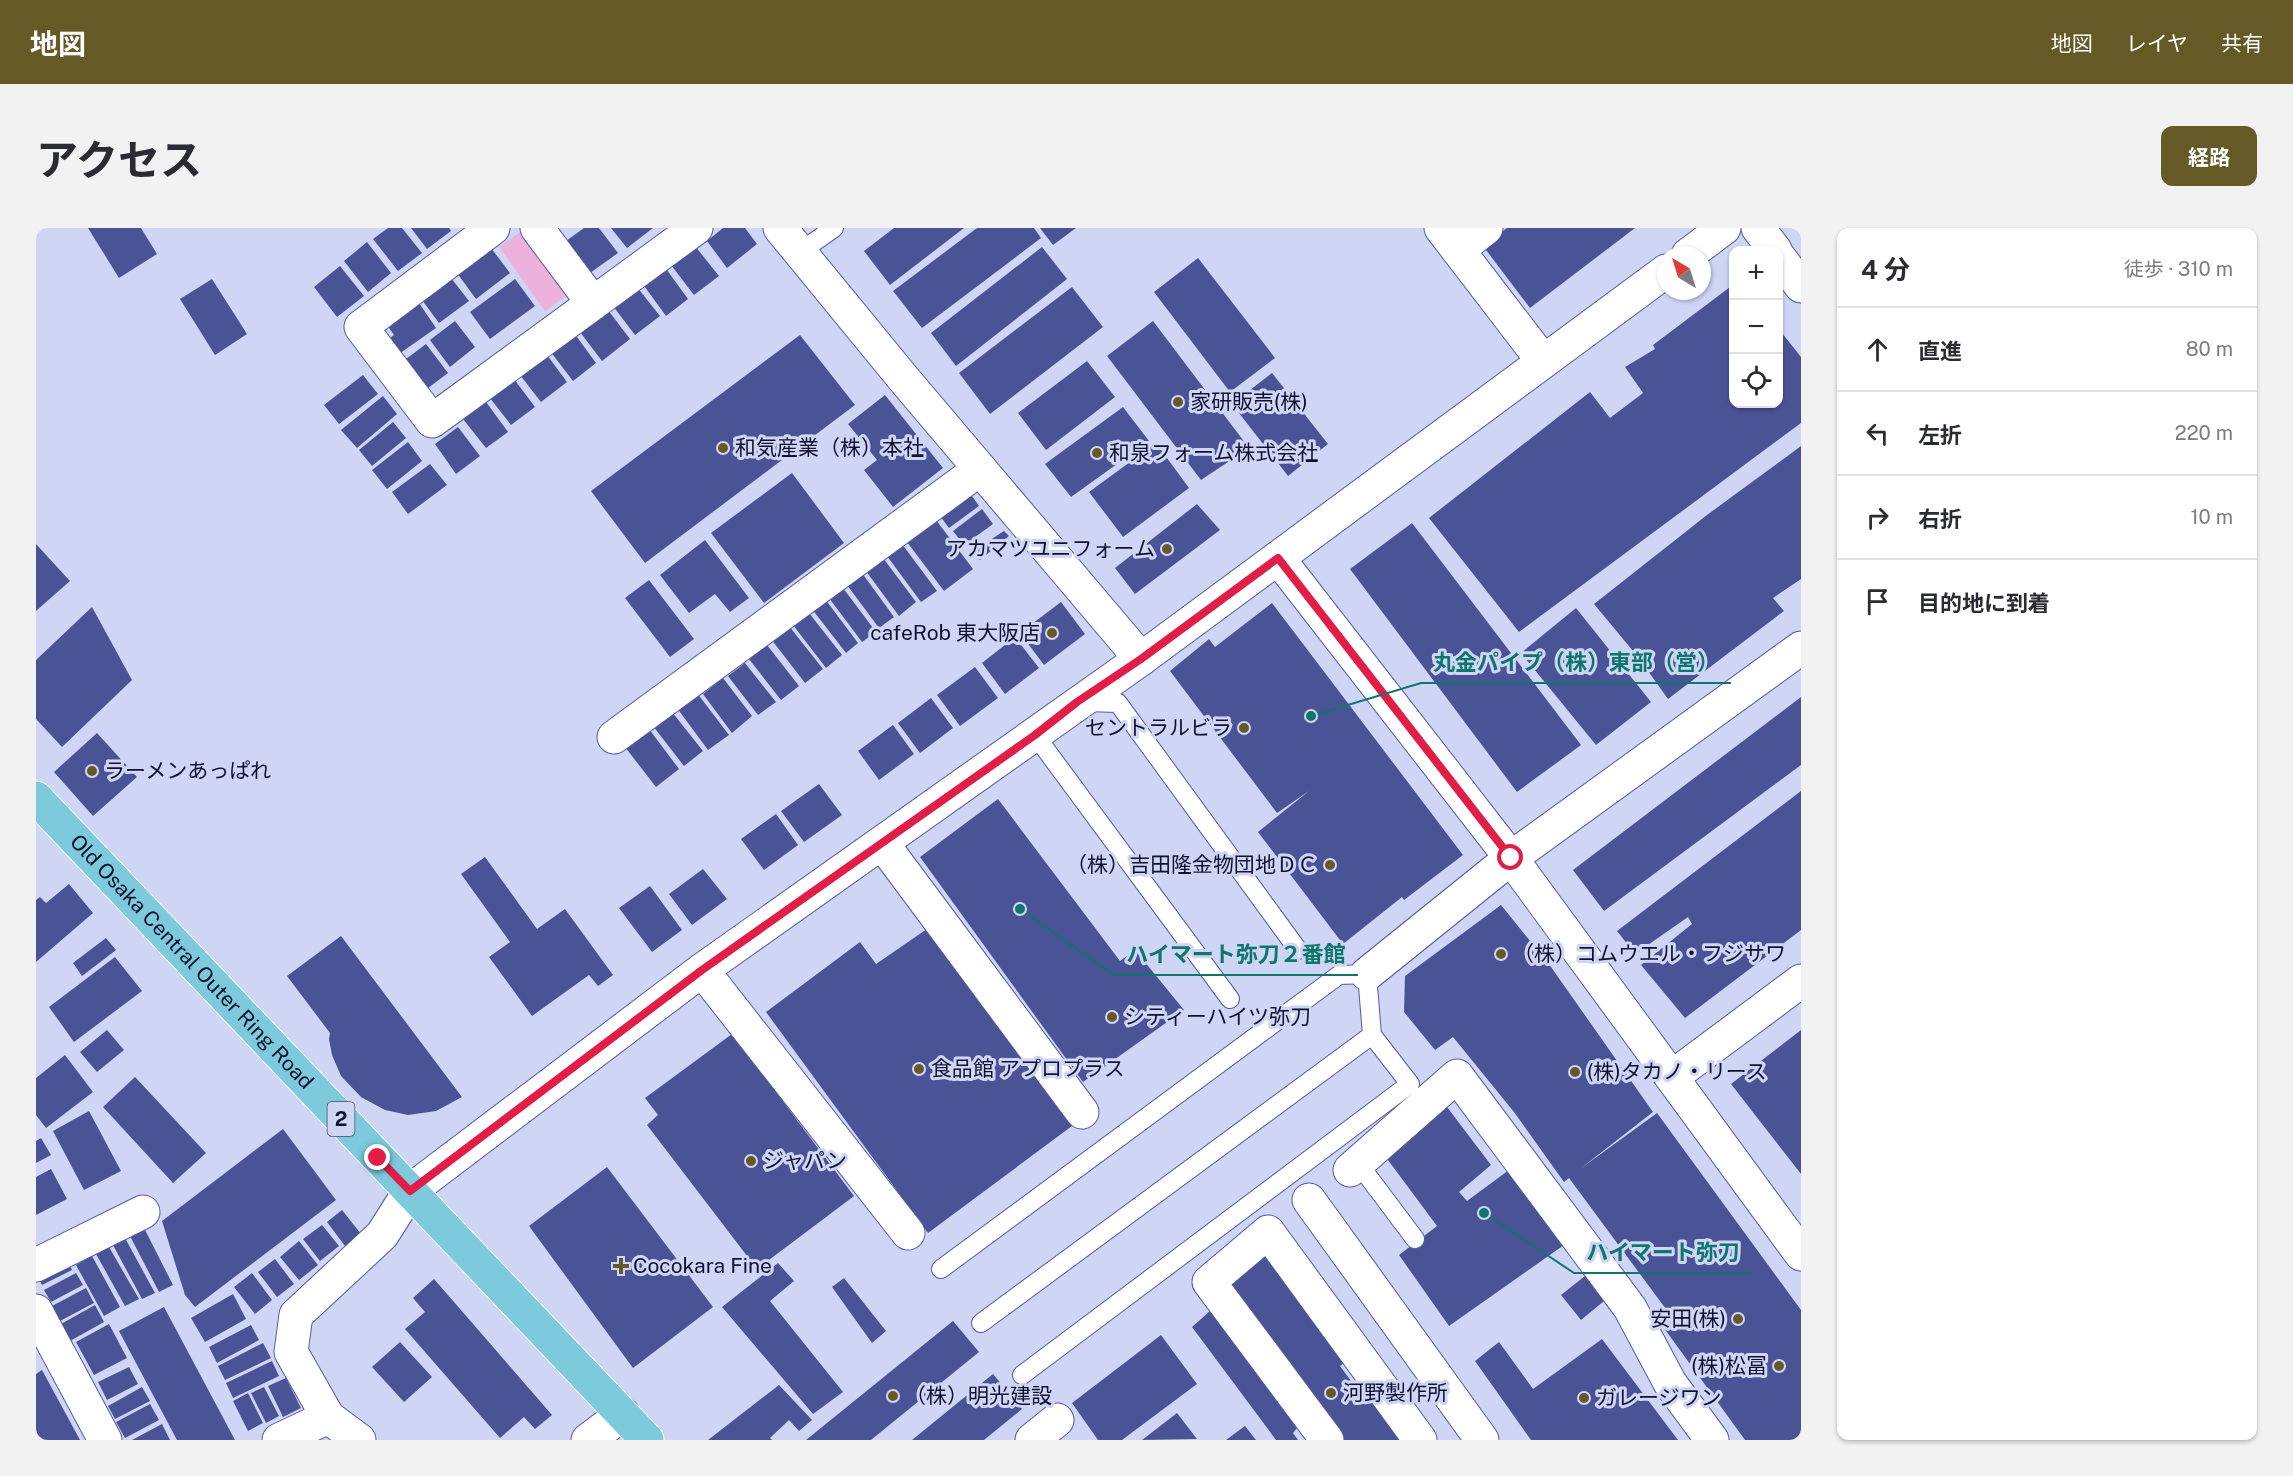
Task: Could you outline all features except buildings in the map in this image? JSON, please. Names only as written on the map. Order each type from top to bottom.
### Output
[{"type":"main road","name":"Old Osaka Central Outer Ring Road","points":[[36,798],[648,1440]]},
{"type":"street","points":[[493,228],[361,327],[432,421],[696,228]]},
{"type":"street","points":[[537,228],[594,303]]},
{"type":"street","points":[[1486,228],[1449,239],[1542,362]]},
{"type":"street","points":[[1700,246],[1725,228]]},
{"type":"street","points":[[1758,228],[1772,246]]},
{"type":"street","points":[[790,240],[1141,659]]},
{"type":"street","points":[[1783,261],[1801,286]]},
{"type":"street","points":[[358,1440],[328,1418],[291,1352],[296,1315],[382,1235],[410,1191],[702,970],[1035,735],[1077,702],[1141,659],[1657,278]]},
{"type":"street","points":[[614,737],[980,469]]},
{"type":"street","points":[[1278,558],[1511,858],[1801,1254]]},
{"type":"street","points":[[1366,974],[1511,858],[1801,648]]},
{"type":"street","points":[[882,843],[1082,1112]]},
{"type":"street","points":[[702,970],[908,1233]]},
{"type":"street","points":[[1672,1077],[1801,981]]},
{"type":"street","points":[[1354,1167],[1457,1076],[1630,1308],[1670,1383],[1712,1440]]},
{"type":"street","points":[[1309,1200],[1482,1440]]},
{"type":"street","points":[[36,1265],[143,1212]]},
{"type":"street","points":[[1327,1440],[1209,1282],[1268,1232],[1420,1440]]},
{"type":"street","points":[[36,1311],[105,1440]]},
{"type":"street","points":[[588,1440],[623,1414]]},
{"type":"street","points":[[279,1440],[328,1418]]},
{"type":"street","points":[[1032,1440],[1058,1420]]},
{"type":"lane","points":[[790,240],[834,228]]},
{"type":"lane","points":[[1077,702],[1118,703],[1298,950]]},
{"type":"lane","points":[[1035,735],[1230,999]]},
{"type":"lane","points":[[941,1269],[1339,975],[1366,974],[1372,1035],[1410,1084],[1022,1375]]},
{"type":"lane","points":[[981,1323],[1372,1035]]},
{"type":"lane","points":[[1354,1167],[1415,1239]]},
{"type":"shaded area","points":[[526,228],[574,291],[545,311],[499,247]]},
{"type":"place","name":"家研販売(株)","points":[[1178,402]]},
{"type":"place","name":"和気産業（株）本社","points":[[723,448]]},
{"type":"place","name":"和泉フォーム株式会社","points":[[1097,453]]},
{"type":"place","name":"アカマツユニフォーム","points":[[1167,549]]},
{"type":"place","name":"cafeRob 東大阪店","points":[[1052,633]]},
{"type":"place","name":"丸金パイプ（株）東部（営）","points":[[1311,716]]},
{"type":"place","name":"セントラルビラ","points":[[1244,728]]},
{"type":"place","name":"ラーメンあっぱれ","points":[[92,771]]},
{"type":"place","name":"（株）吉田隆金物団地ＤＣ","points":[[1330,865]]},
{"type":"place","name":"ハイマート弥刀２番館","points":[[1020,909]]},
{"type":"place","name":"（株）コムウエル・フジサワ","points":[[1501,954]]},
{"type":"place","name":"シティーハイツ弥刀","points":[[1112,1017]]},
{"type":"place","name":"食品館 アプロプラス","points":[[919,1069]]},
{"type":"place","name":"(株)タカノ・リース","points":[[1575,1072]]},
{"type":"place","name":"ジャパン","points":[[751,1161]]},
{"type":"place","name":"ハイマート弥刀","points":[[1484,1213]]},
{"type":"place","name":"Cocokara Fine","points":[[621,1266]]},
{"type":"place","name":"安田(株)","points":[[1738,1319]]},
{"type":"place","name":"(株)松冨","points":[[1779,1366]]},
{"type":"place","name":"河野製作所","points":[[1331,1393]]},
{"type":"place","name":"（株）明光建設","points":[[893,1396]]},
{"type":"place","name":"ガレージワン","points":[[1584,1398]]},
{"type":"route","points":[[378,1158],[410,1191],[702,970],[1035,735],[1077,702],[1141,659],[1278,558],[1511,858]]}]
